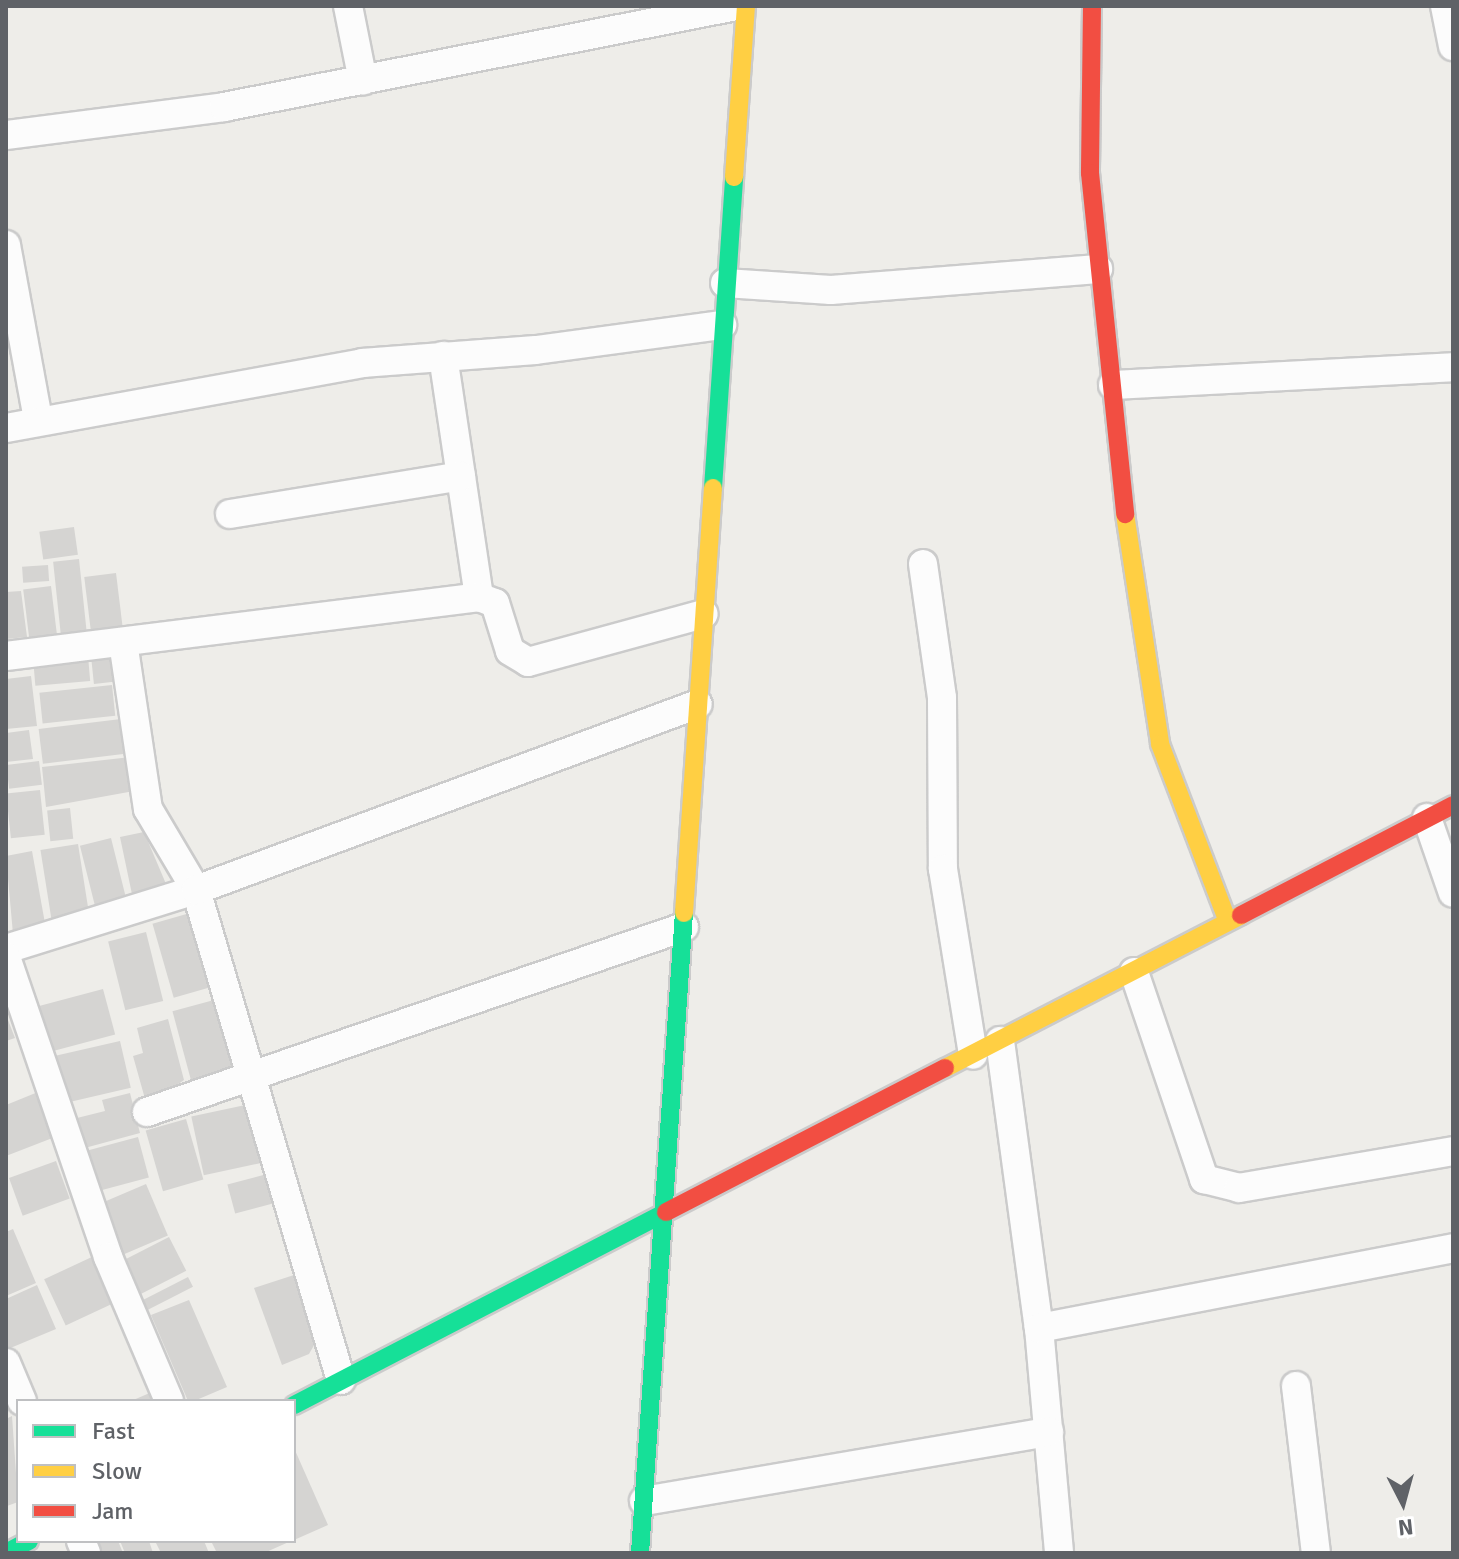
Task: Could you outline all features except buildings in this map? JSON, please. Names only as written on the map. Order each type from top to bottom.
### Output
[{"type":"street","points":[[348,6],[363,81]]},
{"type":"street","points":[[6,135],[130,123],[363,81],[736,6]]},
{"type":"street","points":[[640,1553],[746,6]]},
{"type":"street","points":[[1092,6],[1098,269],[1160,744],[1227,919]]},
{"type":"street","points":[[1445,6],[1453,46]]},
{"type":"street","points":[[6,245],[38,420]]},
{"type":"street","points":[[725,283],[831,290],[1098,269]]},
{"type":"street","points":[[6,428],[38,420],[443,356],[722,325]]},
{"type":"street","points":[[443,356],[479,597]]},
{"type":"street","points":[[1113,385],[1453,367]]},
{"type":"street","points":[[230,514],[461,476]]},
{"type":"street","points":[[923,564],[942,698],[943,869],[973,1055]]},
{"type":"street","points":[[6,656],[479,597],[495,603],[510,651],[528,662],[704,614]]},
{"type":"street","points":[[123,642],[148,809],[196,890],[341,1380]]},
{"type":"street","points":[[6,949],[196,890],[698,704]]},
{"type":"street","points":[[296,1404],[1134,972],[1227,919],[1453,805]]},
{"type":"street","points":[[1427,818],[1453,893]]},
{"type":"street","points":[[147,1112],[684,927]]},
{"type":"street","points":[[6,957],[108,1257],[168,1399]]},
{"type":"street","points":[[1134,972],[1204,1179],[1239,1188],[1453,1151]]},
{"type":"street","points":[[1000,1041],[1039,1328],[1059,1553]]},
{"type":"street","points":[[1039,1328],[1453,1248]]},
{"type":"street","points":[[6,1363],[21,1399]]},
{"type":"street","points":[[1296,1386],[1316,1553]]},
{"type":"street","points":[[644,1501],[1049,1432]]},
{"type":"street","points":[[6,1553],[25,1543]]},
{"type":"traffic: fast","points":[[713,488],[734,177]]},
{"type":"traffic: fast","points":[[640,1553],[684,913]]},
{"type":"traffic: fast","points":[[296,1404],[666,1212]]},
{"type":"traffic: fast","points":[[6,1553],[25,1543]]},
{"type":"traffic: slow","points":[[734,177],[746,6]]},
{"type":"traffic: slow","points":[[684,913],[713,488]]},
{"type":"traffic: slow","points":[[1125,514],[1160,744],[1227,919]]},
{"type":"traffic: slow","points":[[945,1068],[1241,915]]},
{"type":"traffic: jam","points":[[1092,6],[1090,173],[1125,514]]},
{"type":"traffic: jam","points":[[1241,915],[1453,805]]},
{"type":"traffic: jam","points":[[666,1212],[945,1068]]}]
